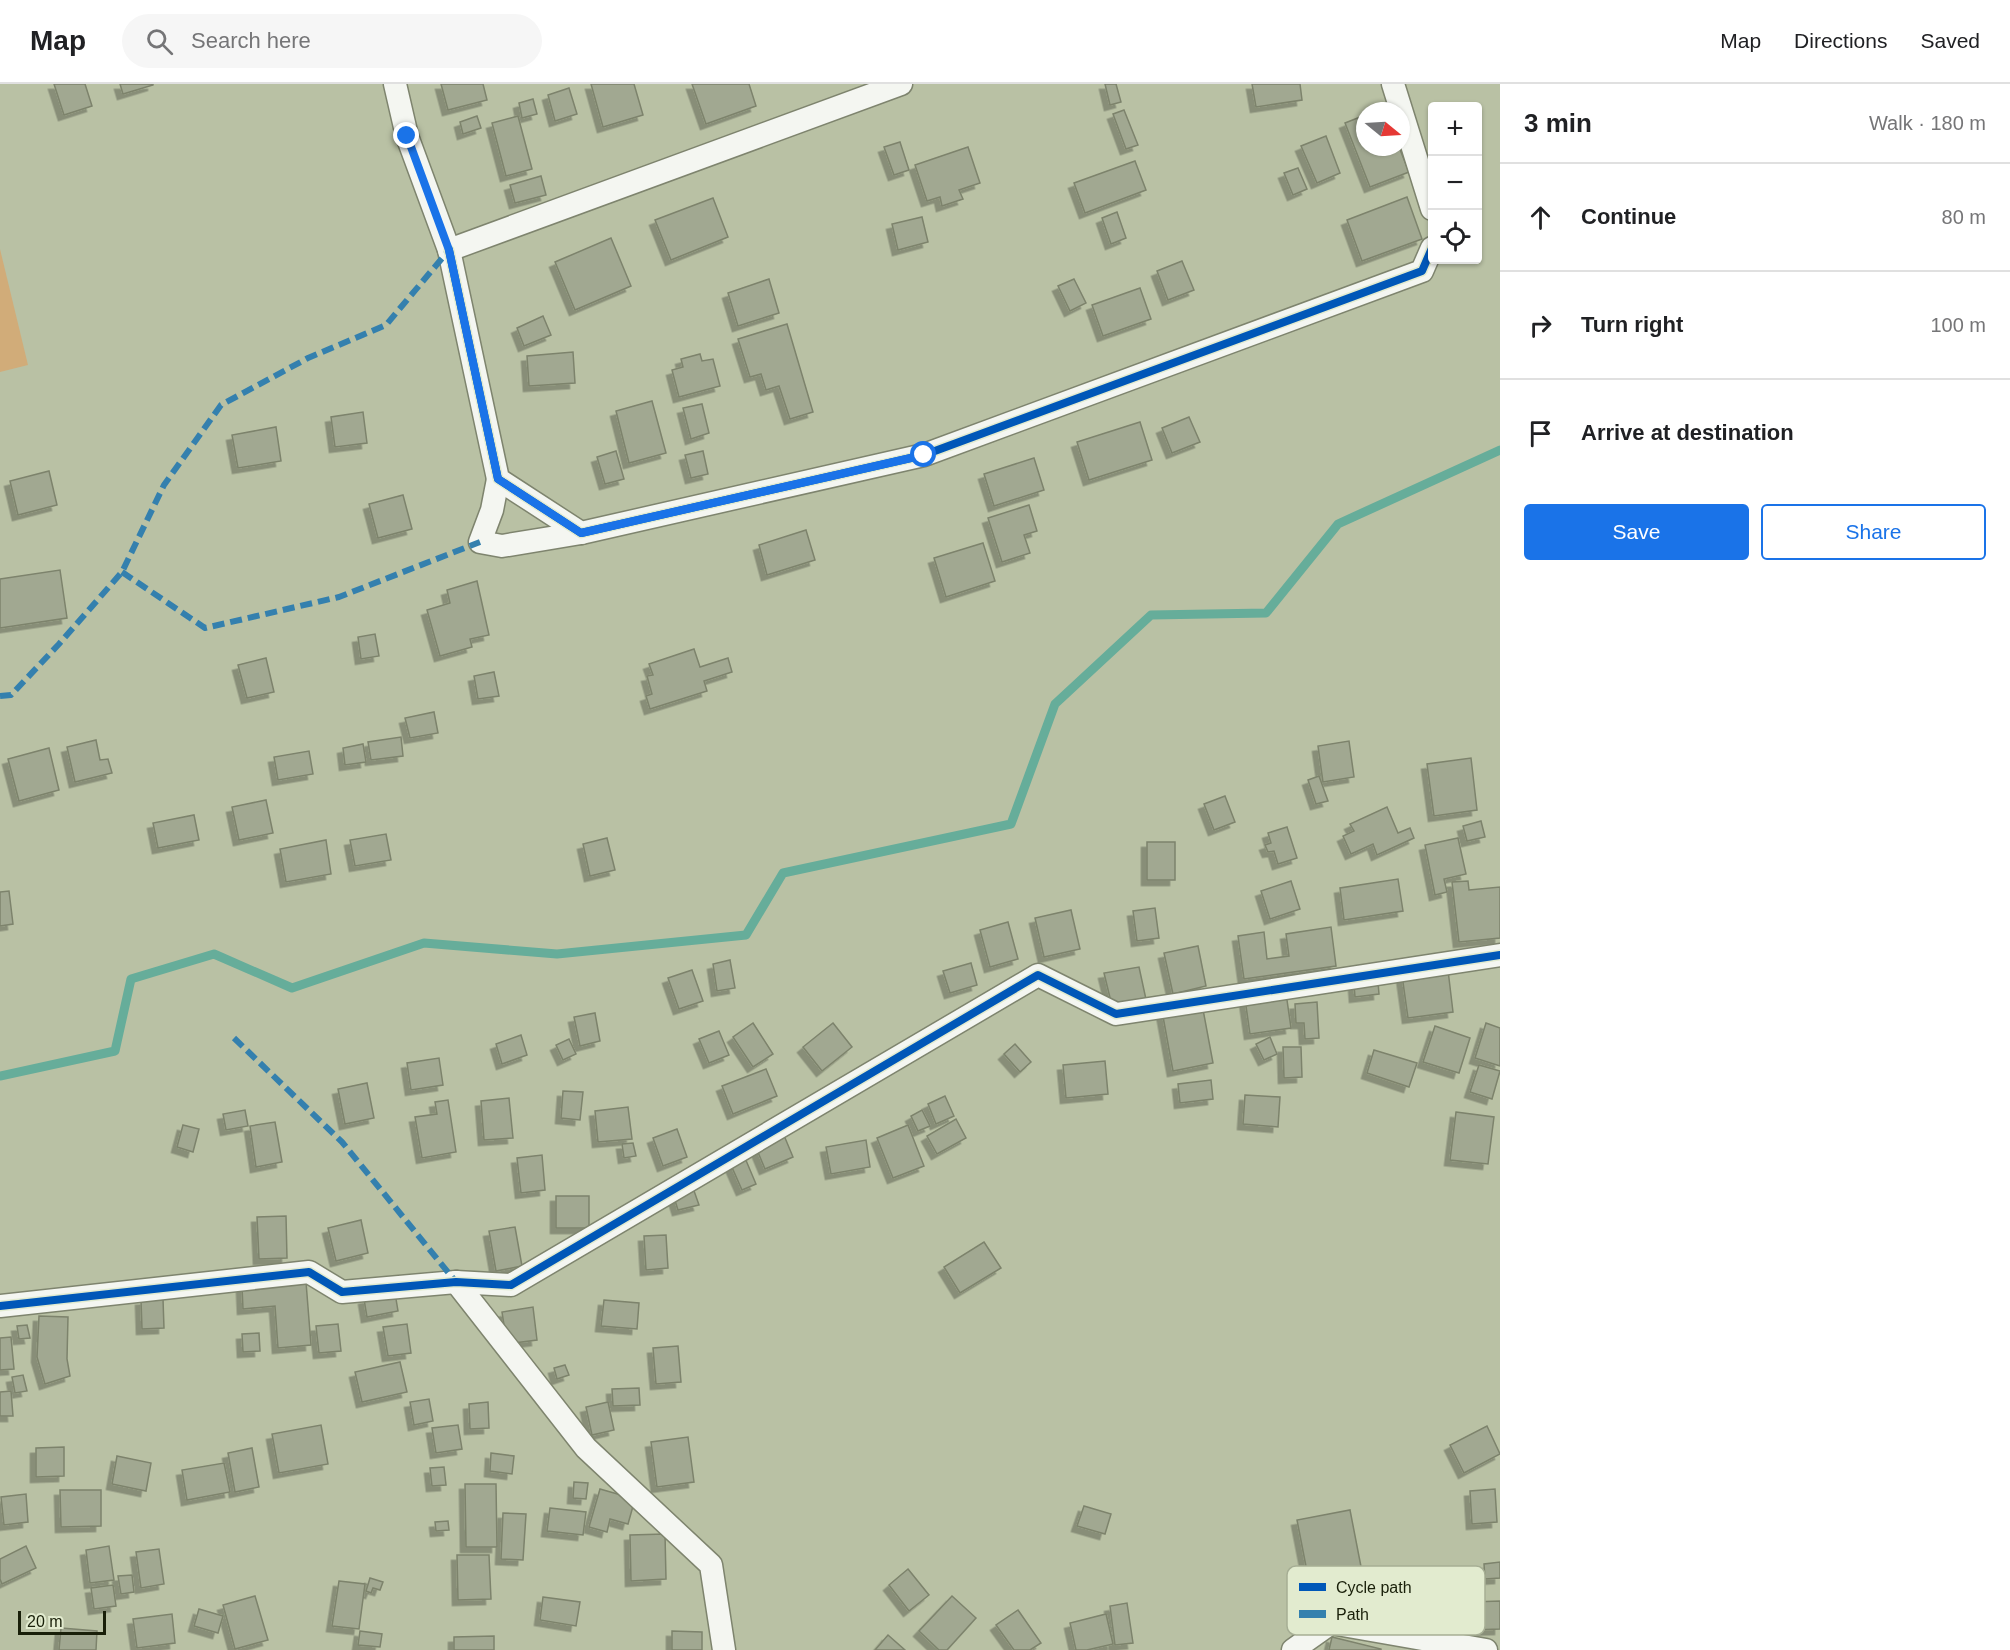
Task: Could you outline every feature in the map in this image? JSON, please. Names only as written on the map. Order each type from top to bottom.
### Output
[{"type":"street","points":[[395,84],[407,136],[449,250],[498,479],[492,510],[480,542],[502,546],[581,533],[924,455],[1422,271],[1428,258]]},
{"type":"street","points":[[449,250],[901,84]]},
{"type":"street","points":[[1393,84],[1428,195]]},
{"type":"street","points":[[498,479],[581,533]]},
{"type":"street","points":[[0,1306],[309,1272],[342,1292],[456,1282],[511,1285],[1038,975],[1116,1014],[1500,955]]},
{"type":"street","points":[[456,1282],[586,1448],[711,1565],[724,1650]]},
{"type":"street","points":[[1293,1650],[1314,1635]]},
{"type":"street","points":[[1400,1635],[1486,1650]]},
{"type":"shaded area","points":[[0,249],[28,365],[0,372]]},
{"type":"building","points":[[54,84],[85,84],[92,106],[64,115]]},
{"type":"building","points":[[120,84],[153,84],[153,85],[123,94]]},
{"type":"building","points":[[441,84],[483,84],[487,100],[448,110]]},
{"type":"building","points":[[591,84],[634,84],[643,115],[603,127]]},
{"type":"building","points":[[692,84],[749,84],[756,106],[706,124]]},
{"type":"building","points":[[1105,84],[1116,84],[1121,102],[1110,105]]},
{"type":"building","points":[[1252,84],[1300,84],[1302,100],[1256,107]]},
{"type":"building","points":[[569,88],[577,114],[555,121],[548,95]]},
{"type":"building","points":[[533,99],[537,114],[522,118],[519,103]]},
{"type":"building","points":[[1124,110],[1138,145],[1126,149],[1113,114]]},
{"type":"building","points":[[477,116],[481,128],[463,134],[460,122]]},
{"type":"building","points":[[518,116],[532,169],[506,176],[492,123]]},
{"type":"building","points":[[1356,119],[1356,151],[1345,123]]},
{"type":"building","points":[[1326,136],[1340,173],[1317,183],[1301,146]]},
{"type":"building","points":[[900,142],[909,170],[894,175],[884,147]]},
{"type":"building","points":[[968,147],[980,183],[959,190],[963,199],[942,206],[940,197],[927,201],[915,165]]},
{"type":"building","points":[[1358,156],[1403,156],[1409,172],[1370,187]]},
{"type":"building","points":[[1135,161],[1146,190],[1085,213],[1074,183]]},
{"type":"building","points":[[1298,168],[1307,189],[1293,195],[1284,173]]},
{"type":"building","points":[[541,176],[546,195],[515,203],[510,185]]},
{"type":"building","points":[[1407,197],[1422,239],[1362,261],[1347,220]]},
{"type":"building","points":[[713,198],[728,237],[671,260],[655,220]]},
{"type":"building","points":[[1117,212],[1126,238],[1111,244],[1102,218]]},
{"type":"building","points":[[922,217],[928,242],[898,250],[892,224]]},
{"type":"building","points":[[611,238],[631,286],[575,310],[555,262]]},
{"type":"building","points":[[1182,261],[1194,290],[1168,300],[1157,271]]},
{"type":"building","points":[[769,279],[779,313],[738,326],[728,293]]},
{"type":"building","points":[[1074,279],[1086,303],[1070,311],[1058,286]]},
{"type":"building","points":[[1140,288],[1151,319],[1103,336],[1092,305]]},
{"type":"building","points":[[543,316],[551,335],[524,346],[517,328]]},
{"type":"building","points":[[787,324],[813,412],[790,419],[779,386],[766,390],[761,374],[750,377],[738,339]]},
{"type":"building","points":[[573,352],[575,383],[529,386],[527,356]]},
{"type":"building","points":[[700,354],[702,361],[713,359],[720,386],[679,397],[672,370],[683,367],[681,359]]},
{"type":"building","points":[[652,401],[666,453],[629,463],[616,411]]},
{"type":"building","points":[[702,404],[709,433],[691,439],[683,408]]},
{"type":"building","points":[[363,412],[367,443],[335,447],[331,417]]},
{"type":"building","points":[[1189,417],[1200,442],[1172,453],[1162,428]]},
{"type":"building","points":[[1140,422],[1152,460],[1089,480],[1077,442]]},
{"type":"building","points":[[276,427],[281,461],[238,468],[232,435]]},
{"type":"building","points":[[616,451],[624,479],[605,484],[597,457]]},
{"type":"building","points":[[703,451],[708,474],[691,478],[685,455]]},
{"type":"building","points":[[1034,458],[1044,490],[994,506],[984,474]]},
{"type":"building","points":[[49,471],[57,505],[18,515],[10,481]]},
{"type":"building","points":[[403,495],[412,529],[378,538],[369,504]]},
{"type":"building","points":[[1029,505],[1037,531],[1024,535],[1030,553],[1002,562],[988,518]]},
{"type":"building","points":[[806,530],[815,560],[767,575],[759,545]]},
{"type":"building","points":[[983,543],[995,581],[946,597],[934,558]]},
{"type":"building","points":[[60,570],[67,618],[0,628],[0,579]]},
{"type":"building","points":[[477,581],[489,635],[470,639],[472,647],[440,656],[427,610],[450,603],[447,590]]},
{"type":"building","points":[[375,634],[379,656],[361,659],[358,637]]},
{"type":"building","points":[[694,649],[700,667],[728,658],[732,672],[704,681],[707,691],[650,709],[646,696],[652,694],[647,676],[653,675],[649,664]]},
{"type":"building","points":[[266,658],[274,692],[247,698],[238,665]]},
{"type":"building","points":[[494,672],[499,696],[478,699],[474,676]]},
{"type":"building","points":[[434,712],[438,733],[410,738],[405,718]]},
{"type":"building","points":[[401,737],[403,756],[371,760],[368,742]]},
{"type":"building","points":[[96,740],[100,760],[108,759],[112,773],[75,782],[67,747]]},
{"type":"building","points":[[1349,741],[1354,777],[1323,782],[1318,746]]},
{"type":"building","points":[[363,744],[366,762],[345,765],[343,748]]},
{"type":"building","points":[[49,748],[59,790],[19,801],[8,759]]},
{"type":"building","points":[[309,751],[313,774],[278,780],[274,757]]},
{"type":"building","points":[[1471,758],[1477,810],[1434,816],[1427,764]]},
{"type":"building","points":[[1319,776],[1328,801],[1316,804],[1308,780]]},
{"type":"building","points":[[1225,796],[1235,822],[1214,830],[1204,804]]},
{"type":"building","points":[[266,800],[273,833],[239,840],[232,807]]},
{"type":"building","points":[[1387,807],[1398,833],[1410,828],[1414,838],[1377,855],[1373,844],[1351,854],[1343,836],[1354,831],[1350,824]]},
{"type":"building","points":[[194,815],[199,840],[158,848],[153,823]]},
{"type":"building","points":[[1481,821],[1485,837],[1467,841],[1463,826]]},
{"type":"building","points":[[1287,827],[1297,858],[1278,864],[1274,851],[1268,852],[1265,845],[1271,843],[1268,833]]},
{"type":"building","points":[[386,834],[391,860],[355,866],[350,840]]},
{"type":"building","points":[[607,838],[615,870],[590,876],[583,844]]},
{"type":"building","points":[[1458,838],[1466,874],[1444,879],[1447,892],[1435,895],[1425,845]]},
{"type":"building","points":[[326,840],[331,874],[286,882],[280,849]]},
{"type":"building","points":[[1147,842],[1175,842],[1175,880],[1147,880]]},
{"type":"building","points":[[1398,879],[1403,911],[1344,920],[1340,888]]},
{"type":"building","points":[[1291,881],[1300,909],[1270,919],[1261,891]]},
{"type":"building","points":[[1468,881],[1469,890],[1500,887],[1500,938],[1459,942],[1452,882]]},
{"type":"building","points":[[9,891],[13,924],[0,926],[0,892]]},
{"type":"building","points":[[1155,908],[1159,938],[1137,941],[1133,911]]},
{"type":"building","points":[[1071,910],[1080,949],[1044,957],[1035,918]]},
{"type":"building","points":[[1008,922],[1018,959],[990,967],[980,930]]},
{"type":"building","points":[[1331,927],[1336,966],[1244,979],[1238,936],[1264,932],[1267,959],[1289,956],[1286,934]]},
{"type":"building","points":[[1198,946],[1206,986],[1173,994],[1164,953]]},
{"type":"building","points":[[730,960],[735,988],[717,991],[713,964]]},
{"type":"building","points":[[971,963],[977,985],[950,993],[943,971]]},
{"type":"building","points":[[1139,967],[1147,1004],[1113,1010],[1104,973]]},
{"type":"building","points":[[692,970],[703,1001],[679,1009],[668,978]]},
{"type":"building","points":[[1448,970],[1453,1012],[1408,1018],[1402,975]]},
{"type":"building","points":[[1378,982],[1379,994],[1355,997],[1354,984]]},
{"type":"building","points":[[1286,993],[1291,1028],[1250,1034],[1245,999]]},
{"type":"building","points":[[1317,1002],[1319,1038],[1305,1039],[1304,1023],[1296,1023],[1295,1004]]},
{"type":"building","points":[[1202,1004],[1213,1063],[1173,1071],[1162,1011]]},
{"type":"building","points":[[595,1013],[600,1041],[580,1046],[574,1017]]},
{"type":"building","points":[[753,1023],[773,1054],[753,1067],[733,1037]]},
{"type":"building","points":[[833,1023],[852,1047],[822,1071],[803,1047]]},
{"type":"building","points":[[1486,1023],[1500,1028],[1500,1066],[1475,1058]]},
{"type":"building","points":[[1435,1026],[1470,1038],[1459,1073],[1423,1062]]},
{"type":"building","points":[[719,1031],[729,1055],[709,1063],[699,1039]]},
{"type":"building","points":[[521,1035],[527,1055],[502,1064],[496,1044]]},
{"type":"building","points":[[1270,1037],[1277,1054],[1264,1060],[1256,1044]]},
{"type":"building","points":[[569,1039],[576,1054],[563,1060],[556,1045]]},
{"type":"building","points":[[1015,1044],[1031,1062],[1020,1072],[1004,1054]]},
{"type":"building","points":[[1283,1047],[1301,1047],[1302,1077],[1284,1078]]},
{"type":"building","points":[[1374,1050],[1417,1063],[1409,1087],[1367,1073]]},
{"type":"building","points":[[439,1058],[443,1085],[411,1090],[407,1063]]},
{"type":"building","points":[[1105,1061],[1108,1094],[1066,1098],[1063,1065]]},
{"type":"building","points":[[1479,1065],[1500,1071],[1492,1099],[1470,1092]]},
{"type":"building","points":[[766,1069],[777,1096],[733,1114],[722,1086]]},
{"type":"building","points":[[1211,1080],[1213,1099],[1180,1103],[1178,1084]]},
{"type":"building","points":[[367,1083],[374,1118],[345,1124],[338,1089]]},
{"type":"building","points":[[563,1091],[583,1092],[580,1120],[561,1118]]},
{"type":"building","points":[[1245,1095],[1280,1097],[1278,1127],[1243,1124]]},
{"type":"building","points":[[945,1096],[954,1116],[936,1124],[928,1104]]},
{"type":"building","points":[[509,1098],[513,1138],[484,1140],[481,1101]]},
{"type":"building","points":[[448,1100],[456,1152],[422,1158],[415,1117],[437,1114],[435,1102]]},
{"type":"building","points":[[628,1107],[632,1139],[598,1142],[595,1111]]},
{"type":"building","points":[[245,1110],[248,1126],[226,1130],[223,1114]]},
{"type":"building","points":[[922,1110],[930,1126],[918,1131],[911,1116]]},
{"type":"building","points":[[1456,1112],[1494,1117],[1488,1164],[1450,1160]]},
{"type":"building","points":[[956,1119],[966,1138],[937,1154],[927,1136]]},
{"type":"building","points":[[275,1122],[282,1162],[256,1167],[250,1126]]},
{"type":"building","points":[[183,1125],[199,1129],[193,1152],[177,1147]]},
{"type":"building","points":[[908,1125],[924,1166],[893,1178],[877,1138]]},
{"type":"building","points":[[677,1129],[687,1157],[663,1166],[653,1138]]},
{"type":"building","points":[[783,1133],[793,1157],[765,1169],[755,1145]]},
{"type":"building","points":[[866,1140],[870,1167],[831,1174],[826,1147]]},
{"type":"building","points":[[633,1143],[636,1156],[624,1158],[622,1144]]},
{"type":"building","points":[[542,1155],[545,1190],[521,1193],[517,1158]]},
{"type":"building","points":[[745,1158],[756,1184],[742,1190],[731,1165]]},
{"type":"building","points":[[693,1188],[699,1205],[678,1210],[673,1194]]},
{"type":"building","points":[[556,1196],[589,1196],[589,1228],[556,1228]]},
{"type":"building","points":[[286,1216],[287,1258],[259,1259],[257,1217]]},
{"type":"building","points":[[361,1220],[368,1253],[336,1261],[328,1228]]},
{"type":"building","points":[[515,1227],[522,1266],[496,1271],[489,1231]]},
{"type":"building","points":[[666,1235],[668,1268],[646,1270],[644,1236]]},
{"type":"building","points":[[984,1242],[1001,1268],[960,1293],[944,1267]]},
{"type":"building","points":[[306,1282],[311,1345],[278,1348],[275,1306],[243,1309],[242,1287]]},
{"type":"building","points":[[395,1293],[398,1311],[367,1317],[364,1299]]},
{"type":"building","points":[[163,1299],[164,1328],[142,1329],[141,1300]]},
{"type":"building","points":[[604,1300],[639,1303],[637,1329],[601,1326]]},
{"type":"building","points":[[533,1307],[537,1340],[507,1344],[502,1312]]},
{"type":"building","points":[[39,1316],[68,1317],[67,1359],[70,1376],[45,1384],[37,1357]]},
{"type":"building","points":[[338,1324],[341,1351],[319,1353],[316,1326]]},
{"type":"building","points":[[407,1324],[411,1353],[388,1356],[383,1327]]},
{"type":"building","points":[[27,1325],[30,1338],[19,1339],[17,1326]]},
{"type":"building","points":[[259,1333],[260,1351],[243,1352],[242,1334]]},
{"type":"building","points":[[11,1337],[14,1369],[0,1370],[0,1338]]},
{"type":"building","points":[[678,1346],[681,1382],[656,1384],[653,1348]]},
{"type":"building","points":[[400,1362],[407,1392],[362,1402],[355,1372]]},
{"type":"building","points":[[565,1365],[569,1375],[557,1379],[554,1368]]},
{"type":"building","points":[[23,1375],[27,1391],[15,1393],[12,1377]]},
{"type":"building","points":[[639,1388],[640,1405],[613,1406],[612,1389]]},
{"type":"building","points":[[11,1391],[13,1416],[0,1416],[0,1392]]},
{"type":"building","points":[[429,1399],[433,1421],[414,1425],[410,1402]]},
{"type":"building","points":[[488,1402],[489,1428],[470,1429],[469,1404]]},
{"type":"building","points":[[608,1402],[614,1430],[592,1435],[586,1407]]},
{"type":"building","points":[[321,1425],[328,1464],[279,1473],[272,1434]]},
{"type":"building","points":[[458,1425],[462,1449],[436,1453],[432,1428]]},
{"type":"building","points":[[1487,1426],[1500,1454],[1464,1473],[1450,1445]]},
{"type":"building","points":[[688,1437],[694,1482],[657,1487],[651,1442]]},
{"type":"building","points":[[64,1447],[64,1476],[36,1477],[36,1448]]},
{"type":"building","points":[[252,1448],[259,1487],[235,1492],[228,1453]]},
{"type":"building","points":[[491,1453],[514,1456],[512,1474],[490,1471]]},
{"type":"building","points":[[117,1456],[151,1463],[146,1491],[112,1484]]},
{"type":"building","points":[[224,1463],[230,1492],[187,1500],[182,1470]]},
{"type":"building","points":[[444,1467],[446,1485],[432,1486],[430,1468]]},
{"type":"building","points":[[574,1482],[588,1483],[586,1499],[573,1498]]},
{"type":"building","points":[[465,1484],[496,1484],[497,1547],[466,1547]]},
{"type":"building","points":[[600,1489],[635,1499],[628,1524],[610,1519],[607,1532],[589,1527]]},
{"type":"building","points":[[1495,1489],[1497,1522],[1472,1524],[1470,1491]]},
{"type":"building","points":[[60,1490],[101,1490],[101,1526],[61,1527]]},
{"type":"building","points":[[26,1494],[28,1522],[4,1525],[1,1497]]},
{"type":"building","points":[[1084,1506],[1111,1514],[1105,1534],[1077,1526]]},
{"type":"building","points":[[550,1508],[586,1512],[583,1535],[547,1531]]},
{"type":"building","points":[[1350,1510],[1361,1566],[1306,1566],[1297,1520]]},
{"type":"building","points":[[503,1513],[526,1514],[523,1560],[501,1559]]},
{"type":"building","points":[[448,1521],[449,1530],[436,1531],[435,1522]]},
{"type":"building","points":[[665,1534],[666,1579],[631,1581],[630,1535]]},
{"type":"building","points":[[26,1546],[36,1568],[2,1584],[0,1559]]},
{"type":"building","points":[[109,1546],[114,1580],[90,1583],[86,1550]]},
{"type":"building","points":[[159,1549],[164,1584],[141,1588],[136,1552]]},
{"type":"building","points":[[457,1555],[489,1555],[491,1599],[458,1600]]},
{"type":"building","points":[[1500,1562],[1500,1578],[1485,1579],[1484,1564]]},
{"type":"building","points":[[908,1569],[929,1595],[909,1611],[889,1585]]},
{"type":"building","points":[[132,1575],[134,1592],[121,1594],[118,1576]]},
{"type":"building","points":[[370,1578],[383,1582],[380,1590],[373,1588],[371,1593],[366,1591]]},
{"type":"building","points":[[339,1581],[365,1584],[359,1629],[332,1626]]},
{"type":"building","points":[[113,1585],[116,1606],[94,1609],[91,1588]]},
{"type":"building","points":[[255,1596],[268,1640],[235,1649],[223,1605]]},
{"type":"building","points":[[952,1596],[976,1618],[947,1650],[939,1650],[919,1631]]},
{"type":"building","points":[[543,1597],[580,1602],[576,1626],[540,1620]]},
{"type":"building","points":[[1500,1601],[1500,1629],[1485,1630],[1485,1602]]},
{"type":"building","points":[[1127,1603],[1133,1643],[1115,1645],[1110,1606]]},
{"type":"building","points":[[199,1609],[223,1616],[218,1633],[194,1626]]},
{"type":"building","points":[[1018,1610],[1041,1643],[1030,1650],[1014,1650],[996,1625]]},
{"type":"building","points":[[172,1614],[175,1643],[137,1648],[133,1619]]},
{"type":"building","points":[[1106,1614],[1113,1644],[1076,1650],[1070,1623]]},
{"type":"building","points":[[61,1628],[97,1631],[96,1650],[59,1650]]},
{"type":"building","points":[[360,1631],[382,1634],[380,1647],[358,1645]]},
{"type":"building","points":[[672,1631],[702,1632],[702,1650],[672,1650]]},
{"type":"building","points":[[888,1635],[905,1650],[875,1650]]},
{"type":"building","points":[[494,1636],[494,1650],[454,1650],[454,1637]]},
{"type":"building","points":[[1332,1637],[1381,1649],[1381,1650],[1329,1650]]},
{"type":"waterway","points":[[0,1076],[115,1051],[131,979],[214,954],[292,988],[424,943],[557,954],[746,935],[783,873],[1011,824],[1055,704],[1151,615],[1266,613],[1338,524],[1500,450]]},
{"type":"marked path","points":[[0,696],[11,695],[122,572],[164,485],[221,405],[308,358],[386,325],[449,250]]},
{"type":"marked path","points":[[122,572],[205,628],[339,597],[480,542]]},
{"type":"marked path","points":[[234,1038],[342,1142],[456,1282]]},
{"type":"cycle path","points":[[449,250],[498,479],[581,533],[924,455],[1422,271],[1428,257]]},
{"type":"cycle path","points":[[0,1306],[309,1272],[342,1292],[456,1282],[511,1285],[1038,975],[1116,1014],[1500,955]]},
{"type":"route","points":[[407,136],[449,250],[498,479],[581,533],[924,455]]}]
